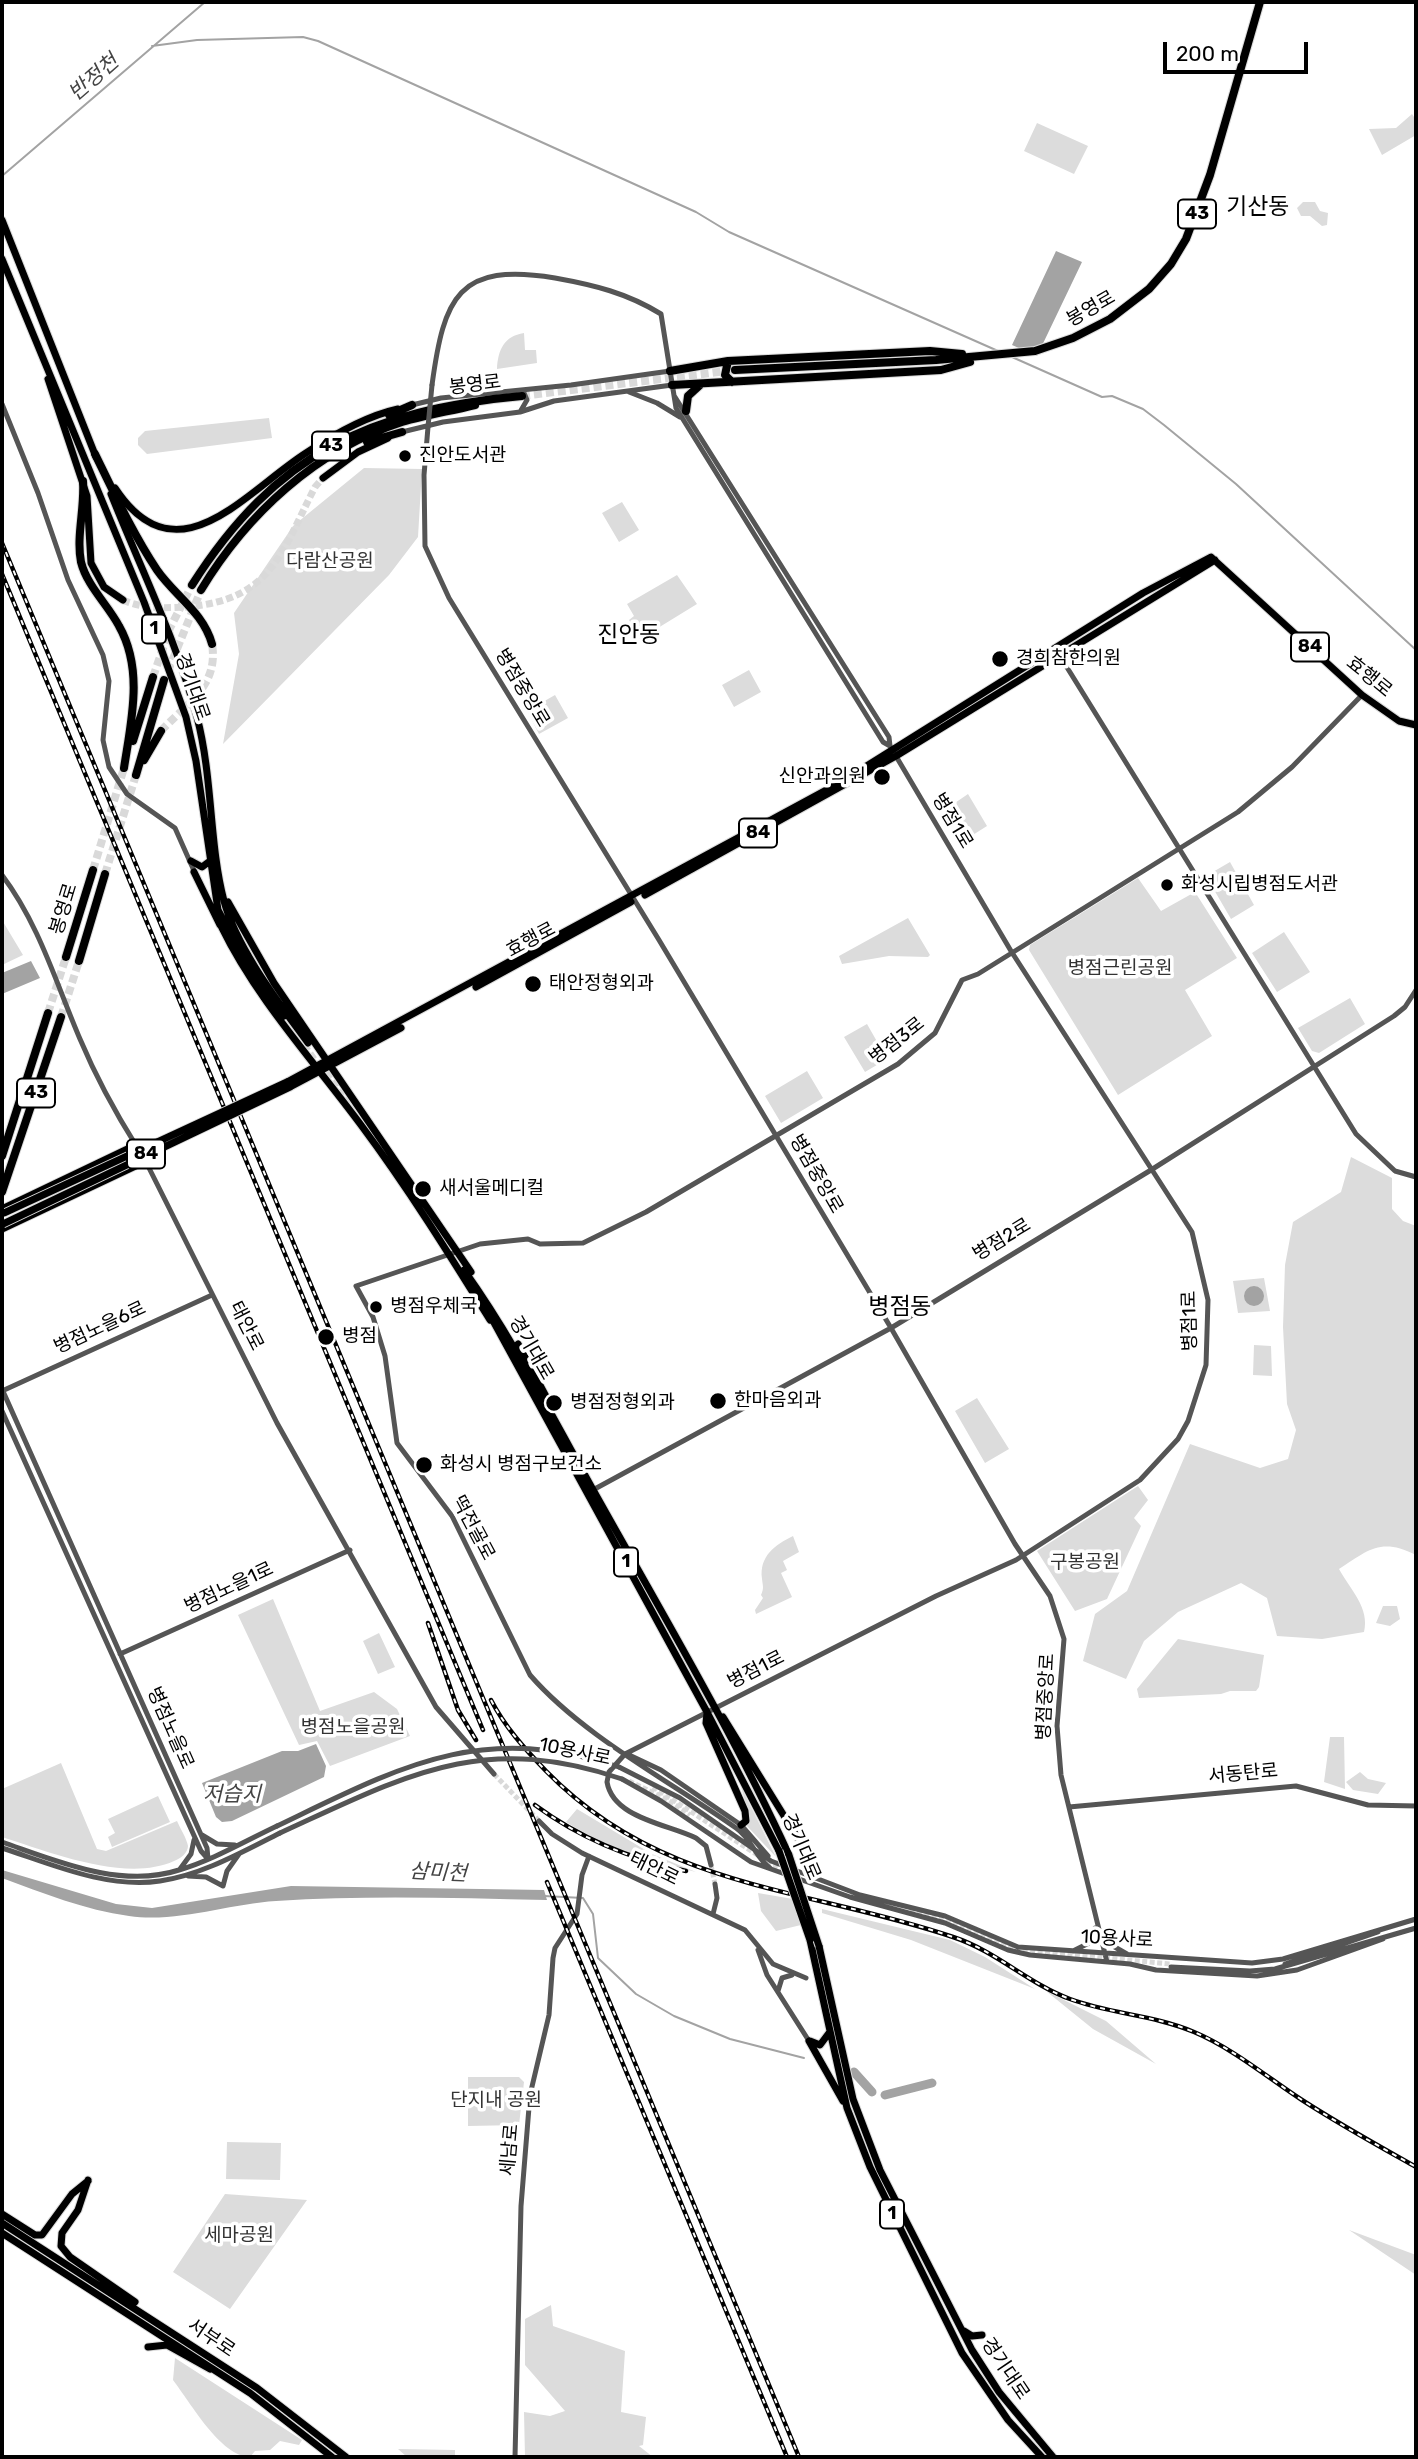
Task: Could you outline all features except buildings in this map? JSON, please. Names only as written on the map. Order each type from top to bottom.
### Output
[{"type":"highway","name":"봉영로","points":[[734,370],[991,356],[1035,351],[1073,338],[1110,319],[1149,289],[1171,264],[1186,239],[1200,205],[1260,2]]},
{"type":"highway","points":[[670,371],[728,361],[930,351],[991,356]]},
{"type":"highway","points":[[672,385],[941,370],[991,356]]},
{"type":"highway","points":[[728,361],[725,374],[732,382]]},
{"type":"highway","points":[[684,415],[688,396],[702,384]]},
{"type":"highway","name":"봉영로","points":[[192,585],[231,528],[253,506],[289,474],[363,430],[419,410],[522,396],[401,423],[336,448],[287,487],[252,520],[219,561],[201,590]]},
{"type":"highway","points":[[336,448],[365,425],[412,405]]},
{"type":"highway","points":[[336,448],[402,432]]},
{"type":"highway","points":[[95,454],[149,558],[164,580],[201,619],[212,644]]},
{"type":"highway","points":[[83,481],[81,561],[88,578],[125,637],[134,670],[133,707],[124,768],[153,677]]},
{"type":"highway","points":[[161,732],[136,775],[164,680]]},
{"type":"highway","name":"봉영로","points":[[66,957],[93,870]]},
{"type":"highway","name":"봉영로","points":[[79,961],[105,874]]},
{"type":"highway","name":"43","points":[[2,1156],[48,1013]]},
{"type":"highway","name":"43","points":[[2,1192],[61,1017]]},
{"type":"main road","name":"경기대로","points":[[2,220],[197,715],[212,797],[222,893],[239,937],[306,1044],[239,950],[218,910],[197,761],[187,717],[144,602],[2,259]]},
{"type":"main road","points":[[44,361],[51,394],[83,481],[91,563],[104,587],[123,600]]},
{"type":"main road","points":[[107,478],[128,509],[155,527],[180,530],[204,525],[235,508],[307,452],[387,411],[412,405]]},
{"type":"main road","points":[[323,478],[358,453],[402,432]]},
{"type":"main road","name":"효행로","points":[[2,1226],[329,1064],[633,899],[893,751],[1057,651],[1143,593],[1213,558],[1362,695],[1399,721],[1416,725]]},
{"type":"main road","points":[[191,862],[202,867],[210,861]]},
{"type":"main road","points":[[194,872],[246,971],[452,1251],[462,1270]]},
{"type":"main road","name":"경기대로","points":[[222,893],[262,963],[310,1031],[452,1251]]},
{"type":"main road","points":[[218,910],[220,925]]},
{"type":"main road","name":"84","points":[[2,1212],[289,1084]]},
{"type":"main road","points":[[2,1212],[136,1145]]},
{"type":"main road","points":[[2,1226],[146,1161]]},
{"type":"main road","name":"경기대로","points":[[462,1270],[590,1491],[789,1855],[819,1946],[845,2068],[864,2132],[958,2327],[999,2392],[1053,2457]]},
{"type":"main road","name":"경기대로","points":[[462,1270],[543,1412]]},
{"type":"main road","name":"경기대로","points":[[462,1270],[508,1327],[545,1393],[590,1491]]},
{"type":"main road","name":"경기대로","points":[[711,1710],[779,1851],[810,1940],[847,2108],[870,2168],[962,2353],[1008,2420],[1042,2457]]},
{"type":"main road","points":[[741,1825],[746,1821],[745,1811],[706,1723],[711,1710],[740,1740],[802,1845]]},
{"type":"main road","points":[[809,2041],[820,2045],[830,2032]]},
{"type":"main road","points":[[809,2041],[847,2108]]},
{"type":"main road","points":[[2,2214],[35,2235],[42,2235],[72,2194],[88,2180],[78,2210],[62,2233],[61,2246],[70,2257],[119,2288],[166,2326]]},
{"type":"main road","points":[[2,2223],[36,2244],[50,2258]]},
{"type":"main road","points":[[2,2233],[31,2251],[50,2258]]},
{"type":"main road","name":"서부로","points":[[50,2258],[166,2326],[257,2388],[346,2457]]},
{"type":"main road","name":"서부로","points":[[50,2258],[217,2371],[332,2457]]},
{"type":"main road","points":[[958,2327],[968,2335],[982,2335]]},
{"type":"main road","points":[[148,2347],[167,2345],[199,2366],[217,2371]]},
{"type":"main road","points":[[333,2445],[353,2457]]},
{"type":"street","name":"병점중앙로","points":[[670,371],[664,320],[653,309],[595,284],[521,272],[504,273],[475,283],[449,309],[438,337],[428,427],[423,529],[429,559],[449,598],[633,899],[1050,1596],[1064,1632],[1057,1726],[1061,1775],[1106,1959]]},
{"type":"street","name":"병점1로","points":[[625,1754],[936,1596],[1024,1556],[1140,1480],[1178,1439],[1198,1397],[1209,1334],[1204,1277],[1192,1232],[1011,951],[893,751],[889,737],[684,415],[675,397],[670,371]]},
{"type":"street","points":[[412,405],[441,398],[670,371]]},
{"type":"street","points":[[402,432],[443,422],[520,412],[554,401],[672,385]]},
{"type":"street","points":[[519,390],[527,400],[520,412]]},
{"type":"street","points":[[626,391],[684,415]]},
{"type":"street","points":[[2,404],[38,493],[68,580],[103,655],[108,681],[103,740],[109,767],[127,794],[175,828],[194,872],[218,910]]},
{"type":"street","points":[[1057,651],[1356,1133],[1395,1171],[1416,1177]]},
{"type":"street","name":"병점3로","points":[[452,1251],[532,1239],[540,1244],[583,1243],[646,1212],[898,1064],[935,1033],[962,981],[978,974],[1238,812],[1292,768],[1362,695]]},
{"type":"street","name":"태안로","points":[[2,875],[32,920],[80,1040],[113,1109],[146,1161],[277,1423],[436,1707],[494,1774]]},
{"type":"street","name":"병점2로","points":[[590,1491],[891,1328],[1151,1170],[1394,1016],[1405,1007],[1416,990]]},
{"type":"street","name":"떡전골로","points":[[452,1251],[356,1286],[365,1300],[386,1356],[397,1443],[452,1516],[530,1675],[549,1695],[625,1754]]},
{"type":"street","name":"병점노을6로","points":[[2,1390],[212,1294]]},
{"type":"street","name":"병점노을로","points":[[2,1390],[201,1834],[208,1859]]},
{"type":"street","points":[[3,1414],[13,1413]]},
{"type":"street","name":"병점노을로","points":[[3,1414],[125,1689],[194,1837],[208,1859]]},
{"type":"street","points":[[40,1497],[44,1499],[49,1495]]},
{"type":"street","points":[[64,1550],[72,1547]]},
{"type":"street","name":"병점노을1로","points":[[120,1654],[349,1550]]},
{"type":"street","points":[[98,1628],[107,1625]]},
{"type":"street","points":[[125,1689],[131,1684],[134,1685]]},
{"type":"street","name":"10용사로","points":[[182,1873],[401,1768],[474,1749],[549,1749],[619,1767],[655,1782],[752,1848]]},
{"type":"street","points":[[625,1754],[661,1770],[741,1825],[778,1864]]},
{"type":"street","points":[[625,1754],[739,1830],[760,1860],[770,1868]]},
{"type":"street","points":[[625,1754],[609,1772],[607,1782],[612,1800],[702,1842],[709,1852],[711,1865]]},
{"type":"street","name":"10용사로","points":[[2,1845],[97,1871],[138,1876],[182,1873],[242,1852],[383,1786],[436,1767],[479,1759],[519,1757],[573,1765],[622,1779],[661,1801],[751,1861],[859,1900],[945,1923],[1015,1952],[1106,1959],[1157,1957],[1267,1962],[1416,1919]]},
{"type":"street","name":"서동탄로","points":[[1069,1807],[1296,1786],[1368,1805],[1416,1806]]},
{"type":"street","name":"태안로","points":[[539,1821],[552,1834],[589,1856],[745,1930],[773,1964],[785,1971]]},
{"type":"street","points":[[238,1845],[219,1844],[201,1834],[194,1837],[191,1854],[182,1873],[206,1877],[223,1886],[231,1864],[242,1852]]},
{"type":"street","points":[[752,1848],[778,1864]]},
{"type":"street","name":"세남로","points":[[515,2457],[521,2206],[530,2095],[549,2015],[555,1948],[575,1919],[580,1882],[589,1856]]},
{"type":"street","name":"10용사로","points":[[778,1864],[860,1895],[945,1916],[1018,1947],[1106,1959],[1156,1970],[1240,1976],[1277,1974],[1416,1928]]},
{"type":"street","points":[[713,1914],[718,1898],[715,1884]]},
{"type":"street","points":[[1060,1952],[1074,1951],[1090,1943],[1095,1936],[1096,1921]]},
{"type":"street","points":[[1096,1921],[1113,1946],[1141,1957]]},
{"type":"street","name":"10용사로","points":[[1381,1930],[1371,1936],[1276,1966],[1250,1968],[1171,1965],[1232,1971],[1275,1969],[1383,1939]]},
{"type":"street","points":[[755,1943],[767,1975],[809,2041]]},
{"type":"street","points":[[1156,1970],[1153,1962],[1157,1957]]},
{"type":"street","points":[[767,1975],[785,1971],[806,1978]]},
{"type":"street","points":[[778,1994],[782,1978],[794,1975]]},
{"type":"green space","points":[[1412,114],[1416,120],[1416,135],[1382,155],[1369,129],[1396,128]]},
{"type":"green space","points":[[1037,123],[1088,146],[1074,174],[1024,151]]},
{"type":"green space","points":[[1303,202],[1315,202],[1320,211],[1328,213],[1327,225],[1322,226],[1310,216],[1301,216],[1297,208]]},
{"type":"green space","points":[[524,333],[525,350],[536,350],[537,363],[497,369],[503,345],[511,337]]},
{"type":"green space","points":[[269,418],[272,438],[147,454],[138,445],[138,438],[145,431]]},
{"type":"green space","name":"다람산공원","points":[[364,468],[422,469],[418,537],[389,575],[223,744],[239,654],[234,613],[293,526]]},
{"type":"green space","points":[[622,502],[639,530],[619,542],[602,513]]},
{"type":"green space","points":[[677,575],[697,604],[640,639],[629,620],[634,616],[627,604]]},
{"type":"green space","points":[[749,670],[761,692],[734,707],[722,685]]},
{"type":"green space","points":[[555,695],[568,718],[539,734],[527,711]]},
{"type":"green space","points":[[968,794],[987,826],[968,838],[949,807]]},
{"type":"green space","points":[[1230,862],[1254,905],[1231,919],[1206,876]]},
{"type":"green space","name":"병점근린공원","points":[[1138,878],[1161,911],[1195,892],[1237,958],[1185,990],[1212,1036],[1118,1095],[1029,950],[1030,945]]},
{"type":"green space","points":[[908,918],[930,955],[928,957],[889,956],[842,964],[839,956]]},
{"type":"green space","points":[[2,920],[23,955],[2,965]]},
{"type":"green space","points":[[1284,932],[1310,972],[1277,992],[1252,953]]},
{"type":"green space","points":[[1350,998],[1365,1024],[1319,1053],[1312,1051],[1298,1028]]},
{"type":"green space","points":[[867,1024],[887,1059],[865,1072],[844,1037]]},
{"type":"green space","points":[[807,1071],[823,1098],[781,1123],[765,1096]]},
{"type":"green space","points":[[1351,1157],[1392,1178],[1392,1209],[1403,1221],[1416,1226],[1416,1555],[1393,1547],[1375,1548],[1339,1569],[1362,1607],[1364,1632],[1322,1639],[1277,1636],[1267,1598],[1241,1583],[1178,1612],[1144,1641],[1126,1679],[1083,1661],[1095,1614],[1127,1591],[1190,1444],[1260,1468],[1288,1459],[1296,1430],[1287,1404],[1283,1327],[1285,1265],[1293,1222],[1341,1192]]},
{"type":"green space","points":[[1264,1278],[1270,1311],[1238,1313],[1233,1281]]},
{"type":"green space","points":[[1254,1345],[1271,1346],[1272,1376],[1253,1375]]},
{"type":"green space","points":[[977,1398],[1009,1449],[985,1463],[955,1411]]},
{"type":"green space","name":"구봉공원","points":[[1138,1486],[1148,1500],[1134,1518],[1141,1526],[1107,1599],[1075,1611],[1037,1551]]},
{"type":"green space","points":[[793,1536],[799,1552],[783,1561],[787,1570],[781,1573],[792,1597],[756,1614],[755,1610],[763,1598],[763,1564],[774,1547]]},
{"type":"green space","name":"병점노을공원","points":[[273,1599],[320,1711],[374,1692],[397,1709],[410,1736],[330,1766],[317,1741],[299,1745],[238,1615]]},
{"type":"green space","points":[[1383,1606],[1397,1606],[1400,1619],[1390,1626],[1376,1623]]},
{"type":"green space","points":[[379,1633],[395,1667],[378,1674],[363,1641]]},
{"type":"green space","points":[[1178,1639],[1264,1655],[1259,1687],[1256,1691],[1139,1698],[1137,1689]]},
{"type":"green space","points":[[1330,1737],[1344,1737],[1345,1789],[1324,1782]]},
{"type":"green space","points":[[61,1763],[97,1849],[106,1851],[177,1821],[188,1849],[176,1860],[155,1867],[133,1869],[88,1863],[2,1837],[2,1789]]},
{"type":"green space","points":[[1360,1772],[1368,1779],[1386,1783],[1378,1794],[1353,1790],[1346,1782]]},
{"type":"green space","points":[[741,1787],[776,1857],[747,1826],[750,1818]]},
{"type":"green space","points":[[158,1796],[170,1822],[112,1847],[108,1837],[115,1833],[108,1819]]},
{"type":"green space","points":[[577,1809],[652,1854],[696,1872],[629,1852],[581,1831],[566,1822]]},
{"type":"green space","points":[[758,1893],[793,1899],[801,1925],[776,1931],[761,1911]]},
{"type":"green space","points":[[822,1909],[950,1940],[985,1957],[1035,1989],[911,1940],[822,1913]]},
{"type":"green space","points":[[1046,1991],[1106,2021],[1156,2064],[1093,2029]]},
{"type":"green space","name":"단지내 공원","points":[[468,2077],[519,2077],[524,2082],[519,2125],[468,2126]]},
{"type":"green space","points":[[227,2142],[281,2143],[280,2180],[226,2179]]},
{"type":"green space","name":"세마공원","points":[[225,2194],[307,2200],[230,2309],[173,2272]]},
{"type":"green space","points":[[1349,2230],[1416,2255],[1416,2275]]},
{"type":"green space","points":[[551,2305],[553,2326],[625,2351],[621,2412],[646,2417],[643,2445],[639,2446],[653,2457],[525,2457],[524,2412],[550,2416],[565,2411],[525,2365],[525,2319]]},
{"type":"green space","points":[[175,2358],[302,2440],[299,2445],[280,2441],[270,2450],[255,2451],[250,2457],[239,2455],[228,2448],[207,2427],[173,2380]]},
{"type":"green space","points":[[398,2449],[455,2450],[455,2457],[407,2457]]},
{"type":"water","points":[[1056,251],[1082,262],[1037,356],[1012,345]]},
{"type":"water","points":[[31,961],[40,978],[2,994],[2,973]]},
{"type":"water","points":[[1250,1286],[1258,1286],[1264,1296],[1258,1306],[1250,1306],[1244,1300],[1244,1292]]},
{"type":"water","name":"저습지","points":[[316,1744],[326,1766],[324,1777],[232,1821],[222,1822],[216,1817],[202,1783],[282,1751],[298,1751]]},
{"type":"water","points":[[2,1870],[116,1904],[152,1908],[291,1886],[544,1890],[547,1900],[310,1899],[147,1917],[96,1910],[64,1900],[2,1878]]},
{"type":"waterway","name":"반정천","points":[[2,176],[205,2]]},
{"type":"waterway","points":[[152,46],[197,40],[303,37],[318,41],[696,212],[729,232],[998,351]]},
{"type":"waterway","points":[[1012,357],[1102,397],[1112,396],[1143,409],[1236,484],[1416,650]]},
{"type":"waterway","name":"삼미천","points":[[544,1896],[583,1898],[593,1914],[598,1958],[636,1994],[674,2016],[730,2039],[804,2058]]},
{"type":"waterway","name":"삼미천","points":[[854,2072],[872,2092]]},
{"type":"waterway","name":"삼미천","points":[[885,2095],[932,2083]]},
{"type":"tunnel","points":[[522,396],[735,370]]},
{"type":"tunnel","points":[[123,600],[162,608],[186,607],[215,603],[238,595],[270,569],[293,533],[315,487],[323,478]]},
{"type":"tunnel","points":[[153,677],[170,628],[192,585]]},
{"type":"tunnel","points":[[168,671],[201,590]]},
{"type":"tunnel","points":[[161,731],[206,683],[213,659],[212,644]]},
{"type":"tunnel","points":[[93,870],[124,768]]},
{"type":"tunnel","points":[[105,874],[136,775]]},
{"type":"tunnel","points":[[48,1013],[66,957]]},
{"type":"tunnel","points":[[61,1017],[79,961]]},
{"type":"tunnel","points":[[304,1045],[316,1062]]},
{"type":"tunnel","points":[[322,1063],[363,1123]]},
{"type":"tunnel","points":[[435,1227],[464,1270]]},
{"type":"tunnel","points":[[494,1774],[539,1821]]},
{"type":"tunnel","points":[[629,1781],[668,1800],[690,1815]]},
{"type":"tunnel","points":[[653,1787],[759,1856]]},
{"type":"tunnel","points":[[766,1863],[786,1871]]},
{"type":"tunnel","points":[[711,1865],[715,1884]]},
{"type":"tunnel","points":[[910,1910],[942,1918],[1020,1950],[1171,1964]]},
{"type":"railway","points":[[2,543],[799,2457]]},
{"type":"railway","points":[[2,574],[483,1730]]},
{"type":"railway","points":[[428,1623],[458,1710],[476,1740]]},
{"type":"railway","points":[[491,1700],[502,1719],[546,1771],[591,1810],[638,1840],[687,1863],[738,1880],[898,1920],[953,1937],[984,1950],[1040,1985],[1070,1999],[1194,2032],[1222,2046],[1316,2109],[1416,2167]]},
{"type":"railway","points":[[535,1805],[588,1838],[626,1854],[686,1871]]},
{"type":"railway","points":[[547,1882],[787,2457]]},
{"type":"place","name":"진안도서관","points":[[405,456]]},
{"type":"place","name":"경희참한의원","points":[[1000,659]]},
{"type":"place","name":"신안과의원","points":[[882,777]]},
{"type":"place","name":"화성시립병점도서관","points":[[1167,885]]},
{"type":"place","name":"태안정형외과","points":[[533,984]]},
{"type":"place","name":"새서울메디컬","points":[[423,1189]]},
{"type":"place","name":"병점우체국","points":[[376,1307]]},
{"type":"place","name":"병점","points":[[326,1337]]},
{"type":"place","name":"한마음외과","points":[[718,1401]]},
{"type":"place","name":"병점정형외과","points":[[554,1403]]},
{"type":"place","name":"화성시 병점구보건소","points":[[424,1465]]},
{"type":"district","name":"기산동","points":[[1258,207]]},
{"type":"district","name":"진안동","points":[[629,635]]},
{"type":"district","name":"병점동","points":[[900,1307]]}]
